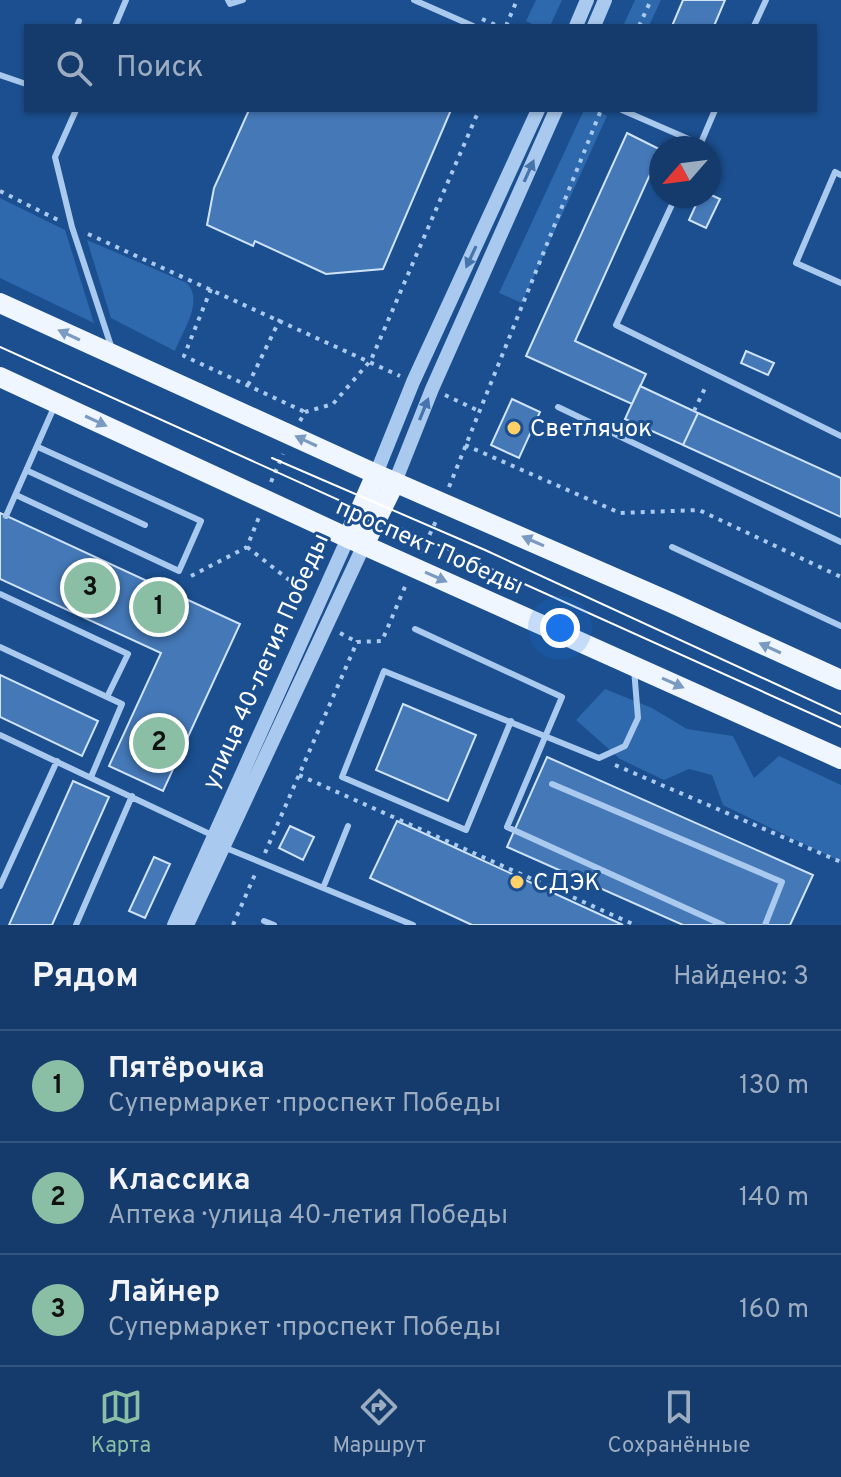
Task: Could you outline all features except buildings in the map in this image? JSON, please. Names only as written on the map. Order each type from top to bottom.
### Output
[{"type":"main road","name":"проспект Победы","points":[[0,303],[841,680]]},
{"type":"main road","name":"проспект Победы","points":[[0,377],[356,542],[841,759]]},
{"type":"main road","name":"улица 40-летия Победы","points":[[356,542],[386,478]]},
{"type":"street","points":[[577,24],[587,0]]},
{"type":"street","points":[[595,24],[605,0]]},
{"type":"street","name":"улица 40-летия Победы","points":[[386,478],[413,382],[537,112]]},
{"type":"street","name":"улица 40-летия Победы","points":[[386,478],[432,389],[555,112]]},
{"type":"street","name":"улица 40-летия Победы","points":[[218,841],[312,618],[356,542]]},
{"type":"street","name":"улица 40-летия Победы","points":[[174,925],[327,625],[356,542]]},
{"type":"street","points":[[187,925],[218,841]]},
{"type":"lane","points":[[116,24],[126,0]]},
{"type":"lane","points":[[228,0],[230,4],[243,0]]},
{"type":"lane","points":[[414,0],[468,24]]},
{"type":"lane","points":[[755,24],[766,0]]},
{"type":"lane","points":[[0,75],[24,83]]},
{"type":"lane","points":[[75,112],[55,157],[72,227],[114,355]]},
{"type":"lane","points":[[626,112],[678,136]]},
{"type":"lane","points":[[703,136],[714,112]]},
{"type":"lane","points":[[841,175],[835,172],[796,263],[841,283]]},
{"type":"lane","points":[[670,208],[616,325],[841,436]]},
{"type":"lane","points":[[6,516],[56,402]]},
{"type":"lane","points":[[558,407],[841,542]]},
{"type":"lane","points":[[16,495],[179,571],[185,559],[201,521],[38,447]]},
{"type":"lane","points":[[28,471],[145,525]]},
{"type":"lane","points":[[672,547],[841,626]]},
{"type":"lane","points":[[0,594],[128,654],[107,697]]},
{"type":"lane","points":[[415,629],[562,697],[507,827],[723,925]]},
{"type":"lane","points":[[0,647],[122,704],[91,777]]},
{"type":"lane","points":[[511,721],[466,830],[342,777],[384,671],[511,721],[546,735],[599,758],[625,746],[638,718],[634,666]]},
{"type":"lane","points":[[0,735],[132,796],[261,863],[413,925]]},
{"type":"lane","points":[[0,886],[57,761]]},
{"type":"lane","points":[[552,784],[782,882],[765,925]]},
{"type":"lane","points":[[76,925],[132,796]]},
{"type":"lane","points":[[323,888],[348,826]]},
{"type":"lane","points":[[264,921],[274,925]]},
{"type":"path","points":[[507,24],[517,0]]},
{"type":"path","points":[[640,24],[651,0]]},
{"type":"path","points":[[211,289],[184,356],[305,412],[333,404],[371,360],[478,112]]},
{"type":"path","points":[[327,625],[357,642],[382,641],[443,502],[600,112]]},
{"type":"path","points":[[0,191],[72,227],[371,360],[413,382]]},
{"type":"path","points":[[248,385],[280,319]]},
{"type":"path","points":[[694,411],[712,374]]},
{"type":"path","points":[[432,389],[479,411]]},
{"type":"path","points":[[305,412],[291,434],[247,547],[293,583],[286,605],[312,618]]},
{"type":"path","points":[[465,445],[620,513],[699,510],[841,577]]},
{"type":"path","points":[[233,925],[357,642]]},
{"type":"path","points":[[599,758],[841,862]]},
{"type":"path","points":[[299,775],[635,925]]},
{"type":"shaded area","points":[[536,0],[562,0],[551,24],[526,21]]},
{"type":"shaded area","points":[[635,0],[661,0],[650,24],[624,24]]},
{"type":"shaded area","points":[[583,112],[599,112],[607,116],[522,303],[499,293]]},
{"type":"shaded area","points":[[0,198],[65,230],[94,323],[0,278]]},
{"type":"shaded area","points":[[87,240],[187,283],[192,291],[193,307],[175,351],[111,318]]},
{"type":"shaded area","points":[[605,689],[652,708],[687,729],[733,736],[754,778],[779,756],[841,785],[841,862],[723,805],[712,775],[689,769],[664,780],[620,759],[576,720]]},
{"type":"tram line","points":[[0,347],[841,727]]},
{"type":"tram line","points":[[272,458],[485,550],[841,714]]},
{"type":"place","name":"Светлячок","points":[[514,428]]},
{"type":"place","name":"Лайнер","points":[[90,588]]},
{"type":"place","name":"Пятёрочка","points":[[159,607]]},
{"type":"place","name":"Классика","points":[[159,743]]},
{"type":"place","name":"СДЭК","points":[[517,882]]}]
